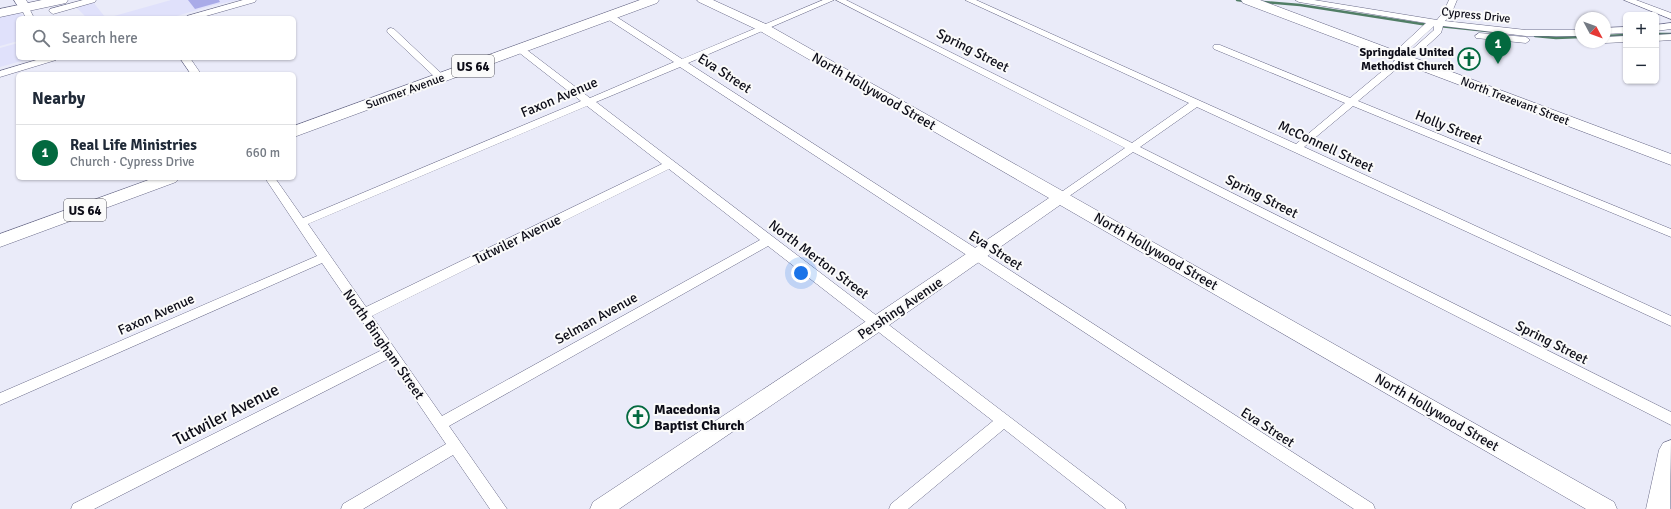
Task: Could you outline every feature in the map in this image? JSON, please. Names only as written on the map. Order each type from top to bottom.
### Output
[{"type":"main road","name":"Summer Avenue","points":[[296,131],[652,0]]},
{"type":"main road","name":"North Hollywood Street","points":[[703,0],[764,28],[1606,509]]},
{"type":"main road","name":"North Trezevant Street","points":[[1252,1],[1671,160]]},
{"type":"main road","points":[[0,13],[25,5]]},
{"type":"main road","points":[[0,6],[57,5]]},
{"type":"main road","name":"US 64","points":[[0,241],[165,180]]},
{"type":"main road","name":"Pershing Avenue","points":[[602,509],[878,323],[1060,197]]},
{"type":"main road","points":[[1658,509],[1667,485],[1671,450]]},
{"type":"street","points":[[57,5],[92,0]]},
{"type":"street","name":"Faxon Avenue","points":[[301,223],[830,0]]},
{"type":"street","name":"Spring Street","points":[[840,0],[1671,419]]},
{"type":"street","name":"McConnell Street","points":[[969,0],[1297,148],[1671,321]]},
{"type":"street","name":"Cypress Drive","points":[[1299,0],[1507,39],[1575,41]]},
{"type":"street","points":[[1297,148],[1402,59],[1412,54],[1448,12],[1453,0]]},
{"type":"street","points":[[1628,0],[1671,16]]},
{"type":"street","points":[[197,16],[248,1]]},
{"type":"street","name":"Eva Street","points":[[609,16],[1367,509]]},
{"type":"street","name":"Cypress Drive","points":[[1436,26],[1526,33],[1575,33]]},
{"type":"street","points":[[1659,28],[1671,26]]},
{"type":"street","points":[[1611,31],[1623,30]]},
{"type":"street","points":[[390,31],[441,78]]},
{"type":"street","points":[[1659,38],[1671,37]]},
{"type":"street","points":[[1611,40],[1623,39]]},
{"type":"street","name":"Holly Street","points":[[1217,47],[1671,234]]},
{"type":"street","name":"North Merton Street","points":[[520,49],[1118,509]]},
{"type":"street","points":[[0,74],[46,60]]},
{"type":"street","points":[[186,60],[194,72]]},
{"type":"street","name":"Pershing Avenue","points":[[1060,197],[1196,103]]},
{"type":"street","name":"Tutwiler Avenue","points":[[364,314],[670,164]]},
{"type":"street","name":"North Bingham Street","points":[[271,180],[499,509]]},
{"type":"street","name":"Selman Avenue","points":[[440,424],[769,240]]},
{"type":"street","name":"Faxon Avenue","points":[[0,399],[325,257]]},
{"type":"street","name":"Tutwiler Avenue","points":[[79,509],[390,352]]},
{"type":"street","points":[[897,509],[1004,421]]},
{"type":"street","points":[[349,509],[455,446]]},
{"type":"shaded area","points":[[171,0],[240,0],[214,5],[177,16],[114,16]]},
{"type":"shaded area","points":[[93,2],[104,16],[85,16],[76,7]]},
{"type":"shaded area","points":[[20,13],[24,16],[16,16],[16,42],[0,46],[0,15]]},
{"type":"shaded area","points":[[16,44],[16,60],[25,60],[0,67],[0,48]]},
{"type":"building","points":[[188,0],[219,0],[220,2],[195,9]]},
{"type":"waterway","points":[[1237,0],[1244,1]]},
{"type":"waterway","points":[[1263,2],[1300,5],[1428,25]]},
{"type":"waterway","points":[[1439,26],[1497,32]]},
{"type":"waterway","points":[[1659,34],[1671,34]]},
{"type":"waterway","points":[[1611,36],[1623,35]]},
{"type":"waterway","points":[[1535,36],[1556,38],[1575,37]]},
{"type":"place","name":"Springdale United Methodist Church","points":[[1469,59]]},
{"type":"place","name":"Real Life Ministries","points":[[1498,64]]},
{"type":"place","name":"Macedonia Baptist Church","points":[[638,417]]}]
